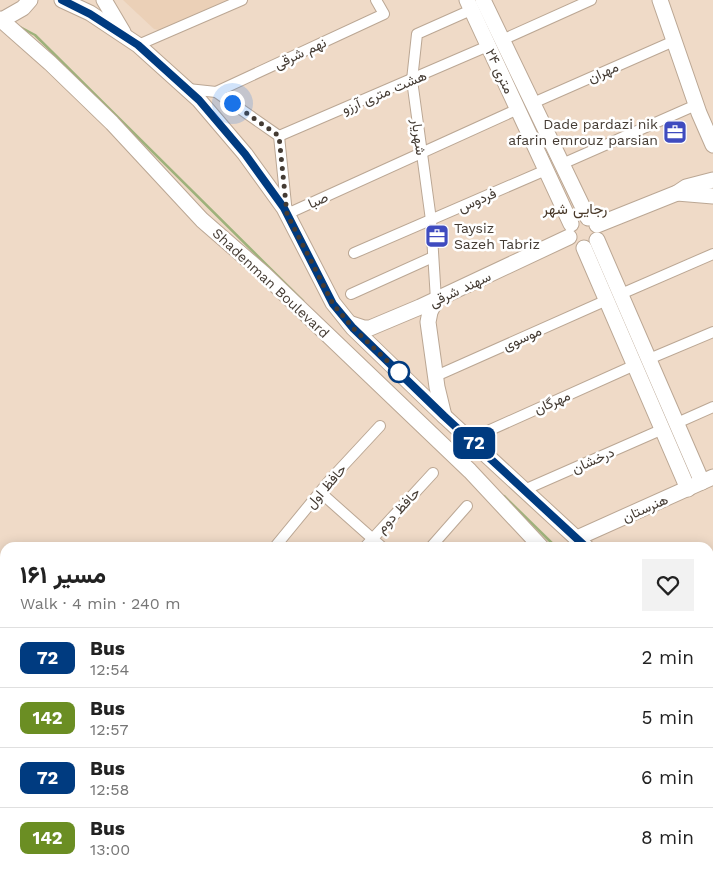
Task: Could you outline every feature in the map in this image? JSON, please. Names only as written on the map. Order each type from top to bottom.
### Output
[{"type":"main road","points":[[1,19],[23,8],[30,0]]},
{"type":"main road","name":"Shadenman Boulevard","points":[[62,0],[90,14],[132,42],[199,100],[245,154],[287,214],[333,304],[348,322],[444,416],[581,542]]},
{"type":"main road","points":[[104,0],[115,21],[132,42]]},
{"type":"main road","points":[[660,0],[696,105],[713,146]]},
{"type":"main road","name":"۲۴ متری","points":[[472,2],[495,43],[533,103],[562,164],[592,232],[614,297],[642,362]]},
{"type":"main road","name":"Shadenman Boulevard","points":[[1,19],[112,123],[202,220],[264,274],[470,471],[536,542]]},
{"type":"main road","name":"۲۴ متری","points":[[495,43],[518,109],[546,170],[570,230]]},
{"type":"main road","name":"سهند شرقی","points":[[348,322],[364,328],[370,328],[436,300],[570,230],[581,218],[592,232],[677,193],[686,187],[713,180]]},
{"type":"main road","points":[[677,193],[710,197]]},
{"type":"main road","points":[[570,230],[575,244],[592,232]]},
{"type":"main road","points":[[436,300],[430,312],[428,322],[437,387],[444,416]]},
{"type":"main road","points":[[642,362],[708,480]]},
{"type":"main road","points":[[642,362],[663,429],[688,489]]},
{"type":"main road","name":"هنرستان","points":[[584,542],[708,480]]},
{"type":"street","points":[[132,42],[242,0]]},
{"type":"street","name":"نهم شرقی","points":[[216,92],[384,14],[376,0]]},
{"type":"street","name":"هشت متری آرزو","points":[[279,136],[412,80],[591,0]]},
{"type":"street","name":"شهریار","points":[[436,300],[431,220],[412,80],[418,34],[472,2]]},
{"type":"street","name":"مهران","points":[[533,103],[674,41]]},
{"type":"street","points":[[187,89],[216,92],[279,136]]},
{"type":"street","points":[[562,164],[696,105]]},
{"type":"street","name":"صبا","points":[[279,136],[287,214],[518,109]]},
{"type":"street","name":"فردوس","points":[[354,253],[546,170]]},
{"type":"street","name":"موسوی","points":[[436,376],[713,254]]},
{"type":"street","points":[[351,294],[433,257]]},
{"type":"street","name":"مهرگان","points":[[470,439],[713,332]]},
{"type":"street","points":[[677,423],[713,408]]},
{"type":"street","name":"حافظ اول","points":[[279,542],[320,492],[380,426]]},
{"type":"street","name":"درخشان","points":[[524,490],[663,429]]},
{"type":"street","name":"حافظ دوم","points":[[369,542],[433,474]]},
{"type":"street","points":[[320,492],[376,542]]},
{"type":"street","points":[[435,542],[467,506]]},
{"type":"shaded area","points":[[123,0],[229,0],[162,31],[154,29]]},
{"type":"waterway","points":[[20,27],[35,35],[303,301]]},
{"type":"waterway","points":[[504,496],[551,542]]},
{"type":"bus line","name":"72","points":[[62,0],[90,14],[138,45],[199,100],[245,154],[284,208],[333,304],[353,328],[444,416],[580,542]]},
{"type":"place","name":"Dade pardazi nik afarin emrouz parsian","points":[[675,132]]},
{"type":"place","name":"Taysiz Sazeh Tabriz","points":[[437,236]]},
{"type":"district","name":"رجایی شهر","points":[[575,209]]},
{"type":"route","points":[[232,103],[279,136],[287,214],[333,304],[353,328],[399,372]]}]
